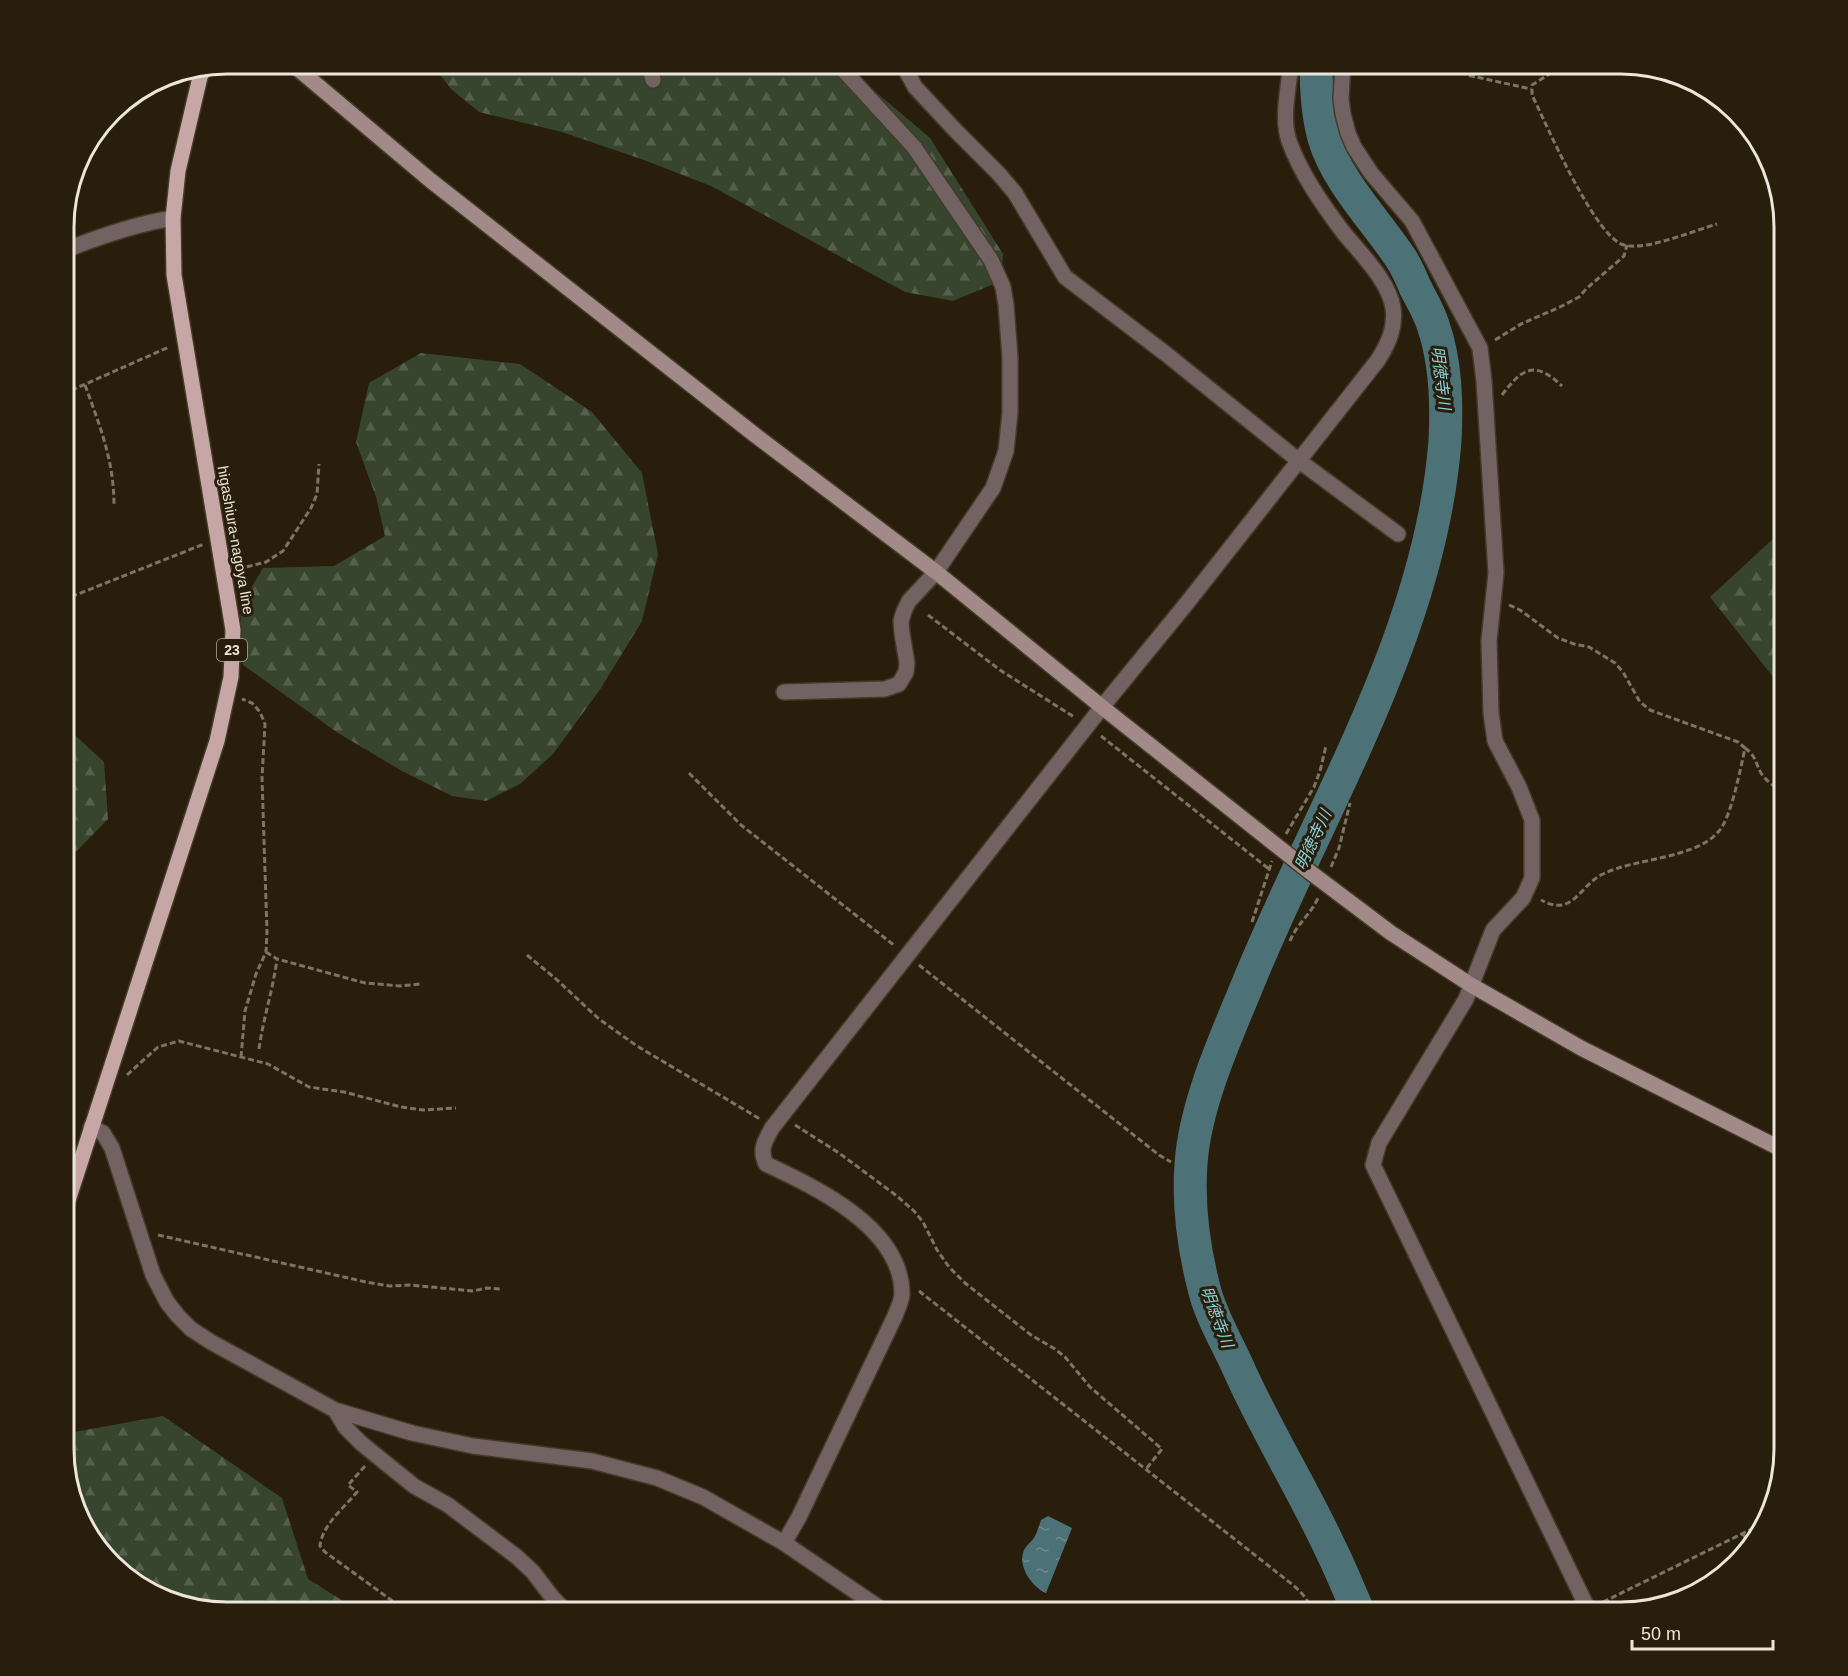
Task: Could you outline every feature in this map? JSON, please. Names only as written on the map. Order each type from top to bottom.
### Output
[{"type":"main road","name":"higashiura-nagoya line","points":[[74,1181],[217,741],[231,677],[233,630],[174,275],[172,218],[178,171],[201,76]]},
{"type":"street","points":[[304,74],[439,187],[755,435],[936,572],[1102,707],[1310,872],[1391,933],[1471,985],[1581,1048],[1774,1145]]},
{"type":"street","points":[[652,74],[653,80]]},
{"type":"street","points":[[784,692],[885,689],[899,684],[906,672],[907,663],[902,633],[904,611],[909,601],[936,572],[993,488],[1006,452],[1010,413],[1010,357],[1003,287],[991,261],[914,147],[847,74]]},
{"type":"street","points":[[908,74],[915,87],[1016,193],[1065,277],[1166,354],[1298,460],[1398,534]]},
{"type":"street","points":[[784,1543],[799,1517],[895,1316],[902,1296],[898,1270],[885,1243],[868,1226],[833,1199],[766,1164],[762,1155],[765,1143],[777,1122],[1102,707],[1378,360],[1389,342],[1394,310],[1391,298],[1382,281],[1314,191],[1289,141],[1286,111],[1290,74]]},
{"type":"street","points":[[1342,74],[1343,114],[1354,147],[1371,173],[1412,221],[1480,348],[1496,573],[1489,641],[1494,741],[1519,787],[1532,820],[1532,878],[1526,892],[1493,930],[1466,999],[1379,1143],[1372,1165],[1580,1602]]},
{"type":"street","points":[[74,247],[172,218]]},
{"type":"street","points":[[91,1127],[103,1133],[112,1149],[153,1275],[162,1293],[178,1316],[191,1329],[211,1342],[335,1410],[412,1433],[473,1446],[592,1461],[657,1478],[703,1497],[784,1543],[871,1602]]},
{"type":"street","points":[[335,1410],[346,1428],[414,1486],[448,1505],[517,1557],[533,1572],[557,1602]]},
{"type":"path","points":[[1465,74],[1531,89]]},
{"type":"path","points":[[1550,74],[1532,85],[1532,95],[1576,184],[1595,216],[1620,244],[1634,246],[1662,241],[1717,224]]},
{"type":"path","points":[[1480,348],[1521,324],[1579,297],[1623,256],[1627,245]]},
{"type":"path","points":[[74,389],[159,350],[184,342]]},
{"type":"path","points":[[1486,412],[1491,410],[1520,374],[1528,371],[1540,370],[1562,386]]},
{"type":"path","points":[[85,384],[107,447],[114,481],[114,505]]},
{"type":"path","points":[[224,571],[266,562],[283,551],[311,508],[317,494],[319,465]]},
{"type":"path","points":[[74,596],[218,538]]},
{"type":"path","points":[[1493,603],[1507,604],[1520,610],[1558,638],[1589,647],[1615,663],[1623,672],[1640,702],[1650,710],[1738,742],[1753,753],[1762,775],[1774,787]]},
{"type":"path","points":[[226,697],[252,703],[260,712],[265,724],[262,778],[266,952],[256,974],[245,1011],[241,1057]]},
{"type":"path","points":[[1526,892],[1552,906],[1567,904],[1604,873],[1697,847],[1712,838],[1721,830],[1726,818],[1745,747]]},
{"type":"path","points":[[689,773],[741,825],[1159,1155],[1171,1162]]},
{"type":"path","points":[[266,952],[277,959],[365,983],[400,986],[420,984]]},
{"type":"path","points":[[527,955],[599,1019],[637,1046],[708,1087],[839,1153],[897,1196],[923,1222],[937,1250],[965,1283],[1032,1335],[1060,1353],[1090,1387],[1162,1449],[1146,1469]]},
{"type":"path","points":[[259,1049],[277,959]]},
{"type":"path","points":[[104,1090],[117,1084],[158,1047],[179,1041],[268,1064],[309,1087],[344,1092],[401,1107],[423,1110],[456,1108]]},
{"type":"path","points":[[138,1231],[390,1286],[410,1284],[473,1291],[488,1288],[501,1289]]},
{"type":"path","points":[[900,1286],[917,1290],[1293,1585],[1309,1602]]},
{"type":"path","points":[[375,1454],[348,1485],[357,1492],[321,1536],[321,1546],[325,1552],[394,1602]]},
{"type":"path","points":[[1602,1602],[1753,1528]]},
{"type":"path","points":[[1743,1533],[1746,1539]]},
{"type":"green space","points":[[439,74],[855,74],[930,138],[1003,254],[1001,281],[953,301],[905,292],[711,186],[562,132],[479,112],[451,89]]},
{"type":"green space","points":[[421,353],[520,364],[592,412],[642,473],[658,554],[642,621],[601,688],[553,754],[520,784],[486,801],[452,796],[402,771],[338,733],[243,665],[240,607],[263,568],[334,566],[385,536],[376,497],[356,442],[369,383]]},
{"type":"green space","points":[[1774,538],[1774,678],[1710,597]]},
{"type":"green space","points":[[74,734],[104,762],[108,819],[74,854]]},
{"type":"green space","points":[[163,1416],[282,1498],[308,1579],[345,1602],[197,1600],[168,1591],[141,1577],[118,1558],[105,1543],[85,1508],[76,1479],[74,1432]]},
{"type":"water","points":[[1048,1516],[1072,1528],[1046,1593],[1027,1575],[1022,1556],[1025,1548],[1035,1536],[1041,1520]]},
{"type":"waterway","name":"明徳寺川","points":[[1316,74],[1320,119],[1330,154],[1357,200],[1402,260],[1433,325],[1441,353],[1445,382],[1445,441],[1435,512],[1418,582],[1395,650],[1368,717],[1277,915],[1213,1071],[1194,1141],[1190,1195],[1197,1258],[1210,1308],[1260,1412],[1321,1529],[1354,1602]]}]
